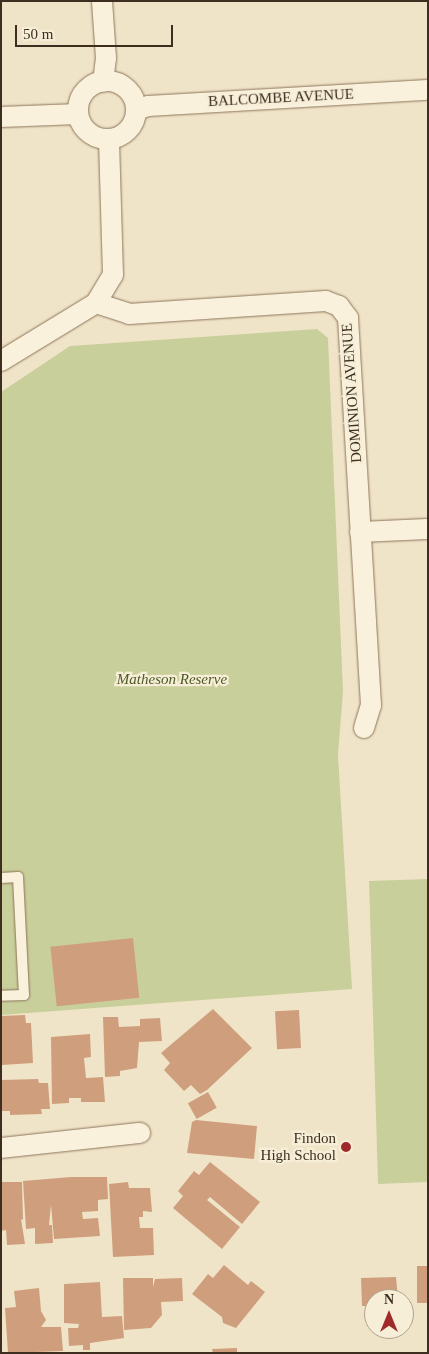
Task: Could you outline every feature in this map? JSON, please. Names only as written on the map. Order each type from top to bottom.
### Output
[{"type":"street","points":[[102,1],[106,58],[103,82]]},
{"type":"street","points":[[103,82],[122,85],[129,92],[136,110],[125,132],[108,139],[100,138],[86,129],[78,114],[82,96],[87,89],[103,82]]},
{"type":"street","name":"BALCOMBE AVENUE","points":[[136,110],[148,106],[428,90]]},
{"type":"street","points":[[1,117],[78,114]]},
{"type":"street","points":[[1,361],[96,303],[113,275],[108,139]]},
{"type":"street","name":"DOMINION AVENUE","points":[[96,303],[129,314],[326,301],[339,306],[348,318],[371,705],[364,728]]},
{"type":"street","points":[[360,532],[428,529]]},
{"type":"street","points":[[1,1148],[140,1133]]},
{"type":"lane","points":[[1,878],[18,877],[24,995],[1,996]]},
{"type":"green space","name":"Matheson Reserve","points":[[317,329],[328,338],[343,691],[338,755],[352,989],[1,1015],[1,392],[70,346]]},
{"type":"green space","points":[[428,879],[428,1182],[378,1184],[369,881]]},
{"type":"building","points":[[133,938],[139,998],[57,1006],[50,947]]},
{"type":"building","points":[[213,1009],[252,1048],[207,1090],[200,1094],[191,1085],[184,1091],[164,1070],[170,1063],[161,1053]]},
{"type":"building","points":[[299,1010],[301,1048],[277,1049],[275,1011]]},
{"type":"building","points":[[25,1015],[26,1023],[31,1023],[33,1063],[2,1065],[1,1016]]},
{"type":"building","points":[[103,1017],[118,1017],[119,1027],[140,1026],[140,1019],[160,1018],[162,1041],[139,1042],[137,1068],[120,1071],[120,1076],[105,1077]]},
{"type":"building","points":[[90,1034],[91,1057],[84,1058],[86,1078],[103,1077],[105,1102],[81,1102],[81,1098],[69,1098],[69,1103],[52,1104],[51,1037]]},
{"type":"building","points":[[38,1079],[39,1083],[48,1083],[50,1109],[41,1109],[42,1114],[10,1115],[10,1111],[1,1111],[1,1080]]},
{"type":"building","points":[[208,1092],[217,1108],[197,1119],[188,1103]]},
{"type":"building","points":[[196,1120],[257,1126],[254,1159],[187,1153],[192,1122]]},
{"type":"building","points":[[210,1162],[260,1202],[242,1224],[210,1197],[207,1200],[240,1227],[222,1249],[173,1208],[183,1196],[178,1191],[194,1171],[199,1175]]},
{"type":"building","points":[[71,1177],[107,1177],[108,1199],[98,1200],[98,1211],[82,1212],[83,1219],[98,1218],[100,1236],[54,1239],[51,1205],[49,1225],[52,1225],[53,1243],[35,1244],[35,1228],[26,1229],[23,1181]]},
{"type":"building","points":[[1,1182],[22,1182],[23,1220],[21,1219],[25,1244],[7,1245],[6,1230],[1,1231]]},
{"type":"building","points":[[128,1182],[129,1188],[150,1188],[152,1212],[143,1211],[143,1217],[139,1217],[140,1228],[153,1228],[154,1255],[113,1257],[109,1184]]},
{"type":"building","points":[[224,1265],[248,1285],[251,1281],[265,1292],[236,1328],[223,1323],[222,1317],[192,1294],[208,1274],[213,1278]]},
{"type":"building","points":[[417,1266],[428,1266],[428,1303],[417,1303]]},
{"type":"building","points":[[396,1277],[397,1289],[364,1289],[364,1306],[362,1306],[361,1278]]},
{"type":"building","points":[[123,1278],[153,1278],[153,1287],[155,1279],[182,1278],[183,1301],[161,1302],[162,1315],[151,1328],[124,1330]]},
{"type":"building","points":[[100,1282],[102,1317],[122,1316],[124,1338],[90,1343],[90,1350],[83,1350],[83,1345],[69,1346],[68,1328],[78,1328],[79,1324],[64,1323],[64,1284]]},
{"type":"building","points":[[39,1288],[41,1311],[46,1320],[41,1327],[61,1327],[63,1351],[8,1353],[5,1308],[16,1307],[14,1291]]},
{"type":"building","points":[[237,1348],[237,1353],[213,1353],[212,1349]]},
{"type":"place","name":"Findon High School","points":[[346,1147]]}]
